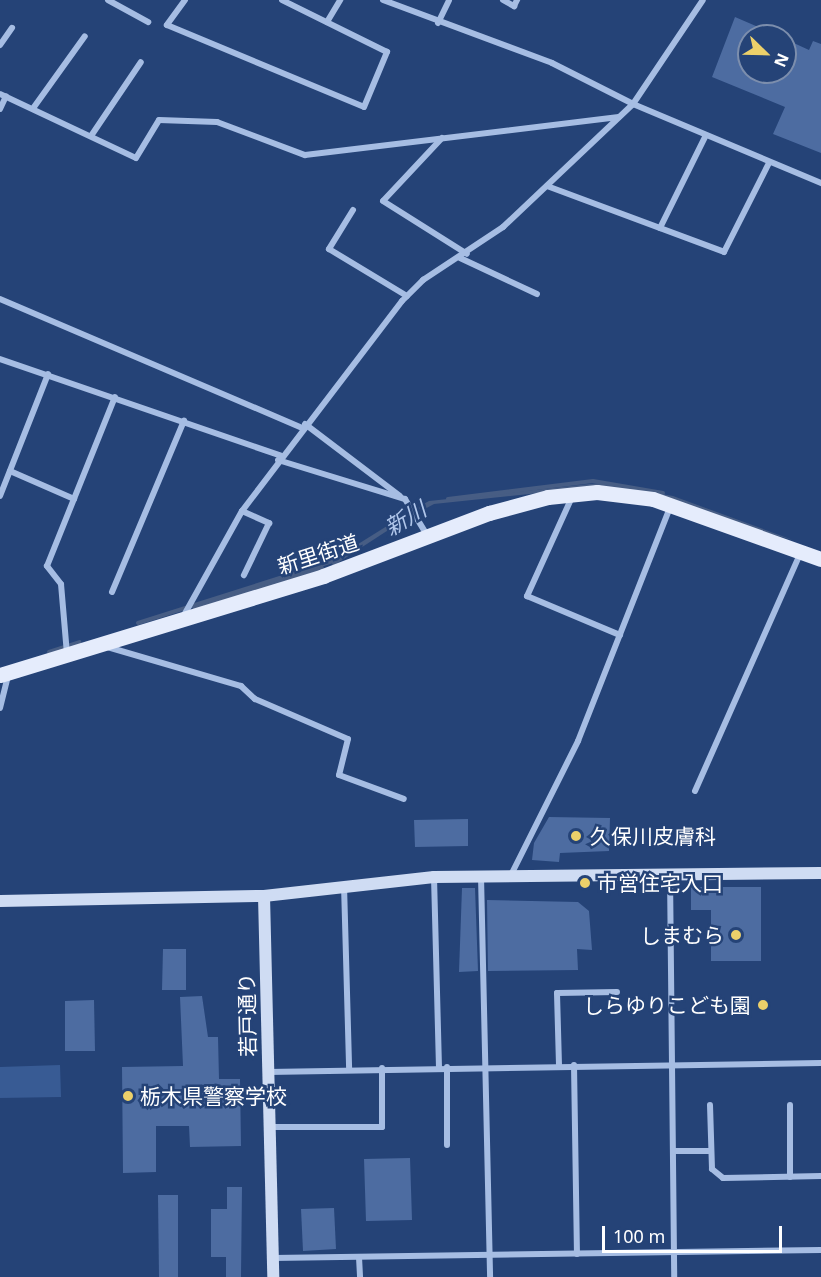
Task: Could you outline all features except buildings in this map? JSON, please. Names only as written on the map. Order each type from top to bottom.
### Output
[{"type":"main road","name":"新里街道","points":[[4,674],[66,649],[98,644],[184,616],[323,576],[519,504],[573,494],[617,493],[671,504],[821,559]]},
{"type":"street","points":[[108,0],[148,22]]},
{"type":"street","points":[[184,0],[167,25],[364,107],[387,52],[282,0]]},
{"type":"street","points":[[327,22],[340,0]]},
{"type":"street","points":[[382,0],[438,23],[552,63],[705,137],[821,183]]},
{"type":"street","points":[[438,23],[449,0]]},
{"type":"street","points":[[503,0],[514,6],[517,0]]},
{"type":"street","points":[[184,616],[242,511],[304,426],[407,296],[467,254],[547,186],[633,104],[703,0]]},
{"type":"street","points":[[0,45],[12,28]]},
{"type":"street","points":[[34,108],[85,36]]},
{"type":"street","points":[[91,136],[141,62]]},
{"type":"street","points":[[0,109],[3,95],[136,158],[159,120],[217,122],[305,155],[619,117]]},
{"type":"street","points":[[442,137],[383,201],[467,254]]},
{"type":"street","points":[[660,228],[705,137]]},
{"type":"street","points":[[547,186],[724,252],[769,162]]},
{"type":"street","points":[[353,210],[329,249],[407,296]]},
{"type":"street","points":[[460,258],[537,294]]},
{"type":"street","points":[[0,299],[304,426],[413,506],[428,536]]},
{"type":"street","points":[[0,359],[184,421],[280,458],[405,499]]},
{"type":"street","points":[[0,496],[48,374]]},
{"type":"street","points":[[66,649],[61,584],[47,566],[115,397]]},
{"type":"street","points":[[112,592],[184,421]]},
{"type":"street","points":[[10,471],[74,499]]},
{"type":"street","points":[[573,494],[527,596],[620,635]]},
{"type":"street","points":[[511,876],[578,741],[671,504]]},
{"type":"street","points":[[242,511],[269,523],[244,575]]},
{"type":"street","points":[[695,791],[801,551]]},
{"type":"street","points":[[98,644],[241,686],[255,699],[348,738],[339,775],[404,799]]},
{"type":"street","points":[[0,708],[4,674]]},
{"type":"street","points":[[670,873],[674,1277]]},
{"type":"street","points":[[0,901],[264,896],[344,884],[481,876],[821,873]]},
{"type":"street","points":[[481,876],[490,1277]]},
{"type":"street","points":[[434,878],[439,1067]]},
{"type":"street","points":[[344,884],[348,1069]]},
{"type":"street","name":"若戸通り","points":[[264,896],[273,1277]]},
{"type":"street","points":[[559,1065],[557,993],[617,992]]},
{"type":"street","points":[[268,1072],[486,1066],[821,1063]]},
{"type":"street","points":[[574,1065],[577,1254]]},
{"type":"street","points":[[447,1067],[447,1144]]},
{"type":"street","points":[[270,1127],[382,1127],[382,1068]]},
{"type":"street","points":[[790,1105],[790,1177]]},
{"type":"street","points":[[711,1106],[712,1169],[723,1178],[821,1176]]},
{"type":"street","points":[[673,1151],[711,1151]]},
{"type":"street","points":[[273,1258],[821,1250]]},
{"type":"street","points":[[359,1257],[360,1277]]},
{"type":"shaded area","points":[[60,1065],[61,1097],[0,1098],[0,1067]]},
{"type":"water","points":[[599,483],[673,496],[793,540],[597,487],[434,504],[421,511],[418,507],[429,501]]},
{"type":"water","points":[[411,511],[413,514],[333,566],[331,561]]},
{"type":"water","points":[[323,565],[324,569],[194,611],[192,607]]},
{"type":"waterway","name":"新川","points":[[448,499],[593,481],[663,493]]},
{"type":"waterway","name":"新川","points":[[138,623],[334,561]]},
{"type":"waterway","name":"新川","points":[[49,652],[79,642]]},
{"type":"place","name":"久保川皮膚科","points":[[576,836]]},
{"type":"place","name":"市営住宅入口","points":[[585,883]]},
{"type":"place","name":"しまむら","points":[[736,935]]},
{"type":"place","name":"しらゆりこども園","points":[[763,1005]]},
{"type":"place","name":"栃木県警察学校","points":[[128,1096]]}]
